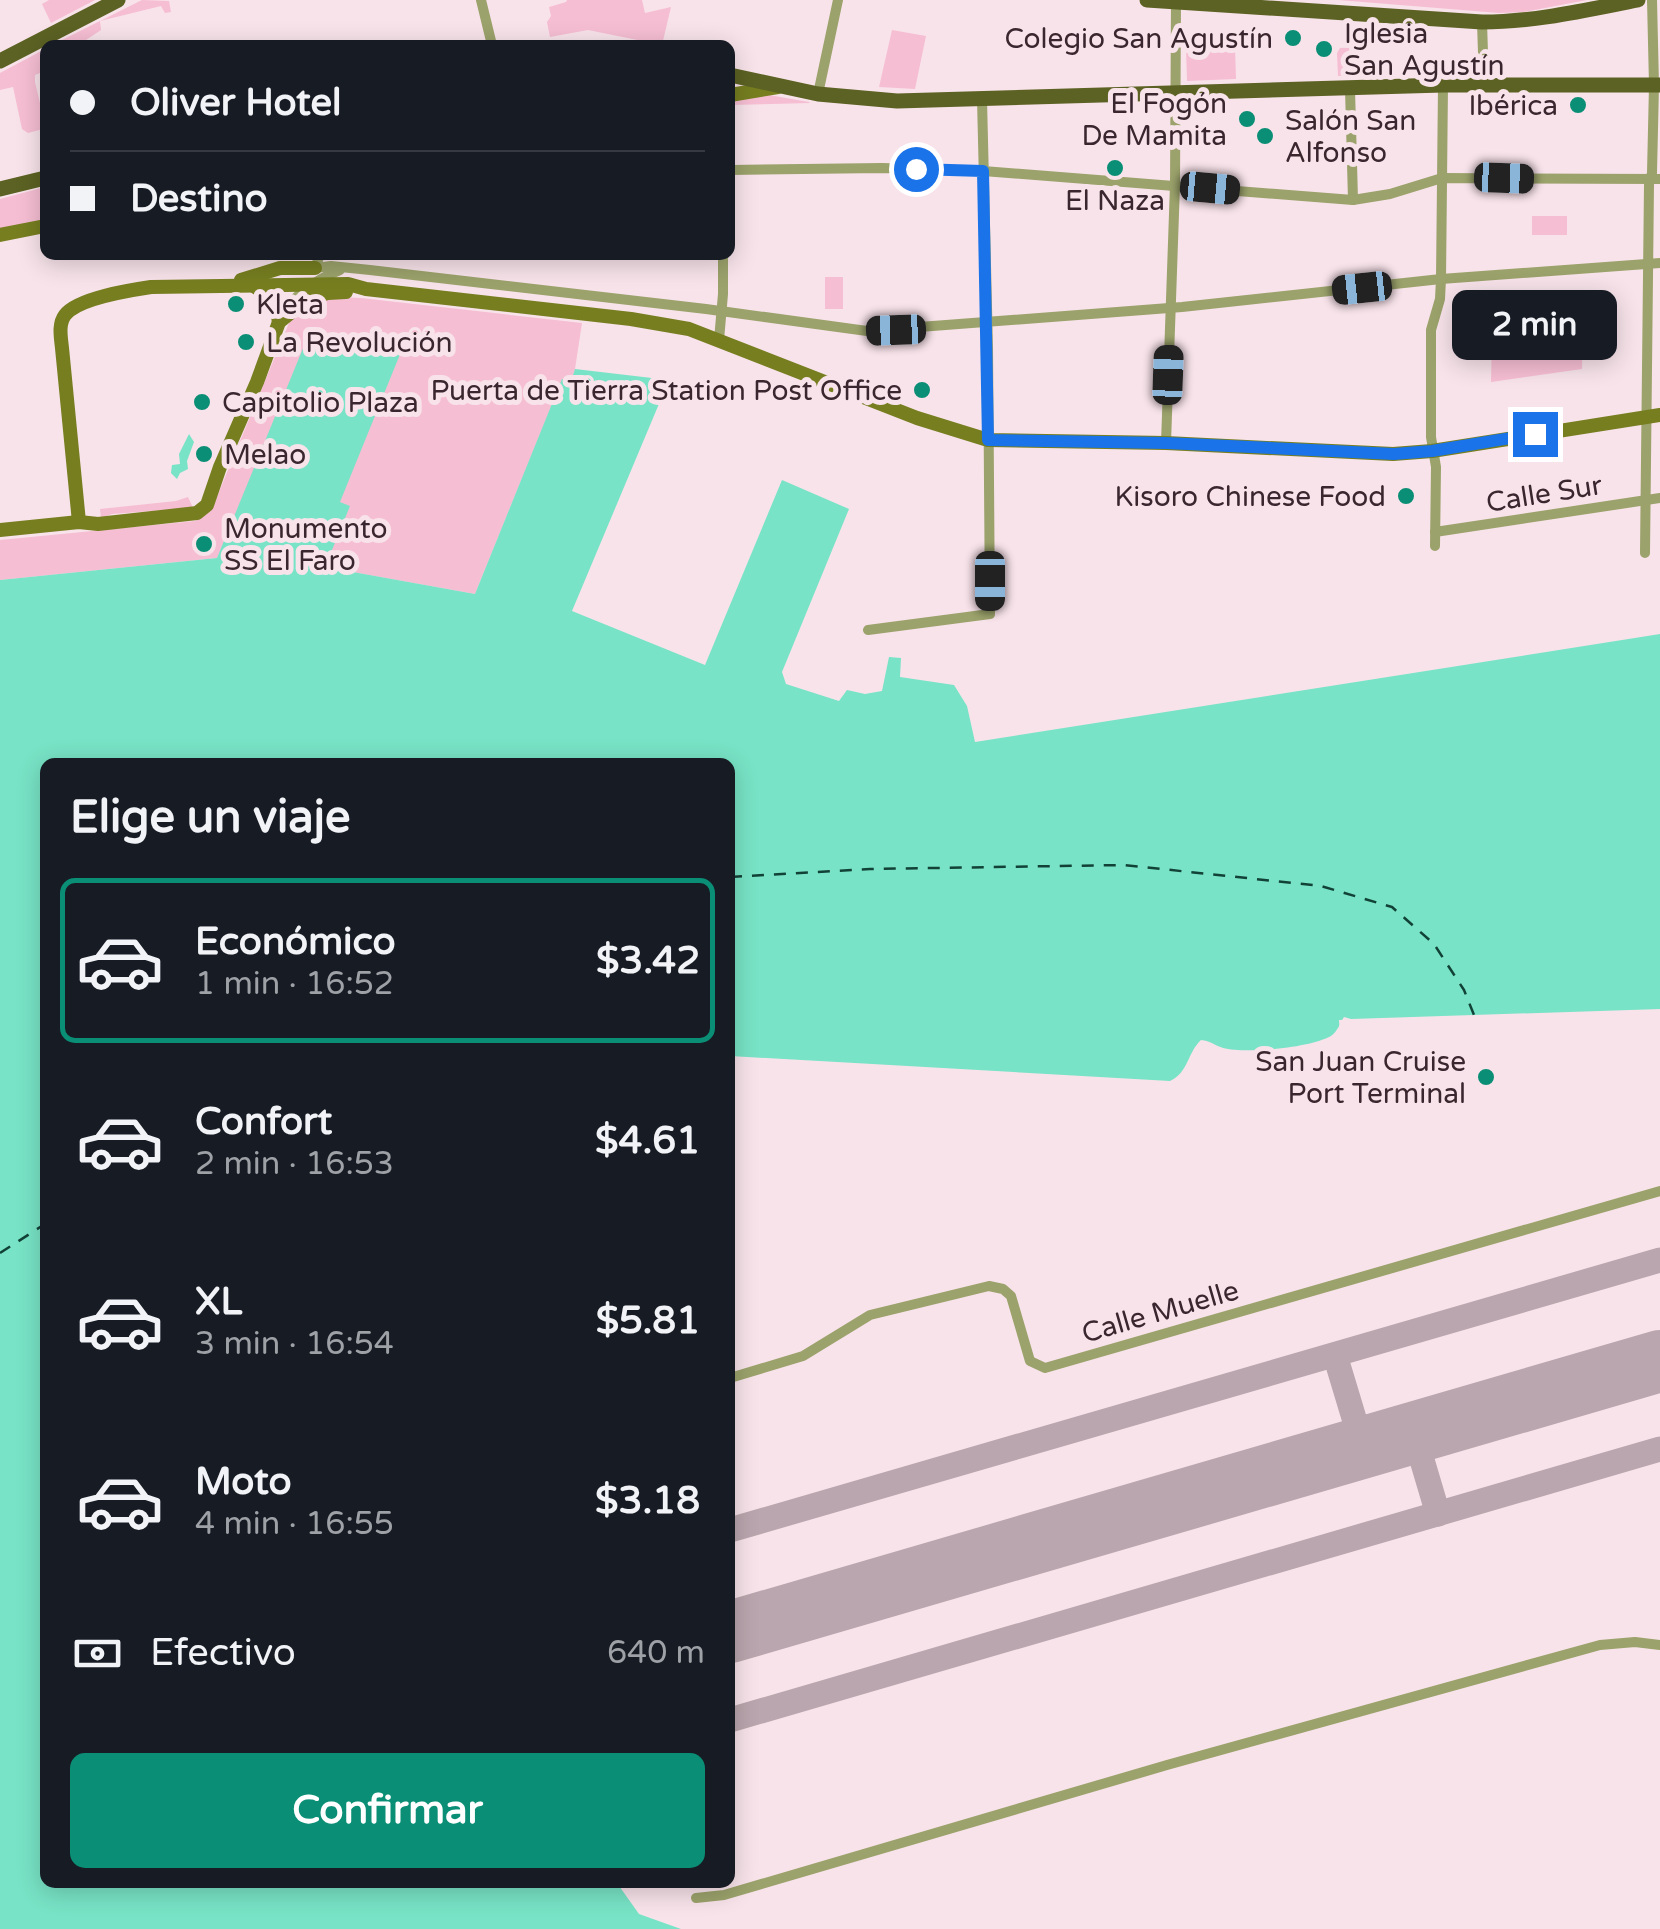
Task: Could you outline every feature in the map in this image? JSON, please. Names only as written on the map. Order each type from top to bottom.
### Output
[{"type":"main road","points":[[41,40],[118,0]]},
{"type":"main road","points":[[1147,0],[1482,22],[1515,22],[1638,0]]},
{"type":"main road","points":[[0,61],[40,40]]},
{"type":"main road","points":[[735,76],[818,94],[897,101],[1484,84],[1657,85]]},
{"type":"main road","points":[[735,94],[782,86]]},
{"type":"main road","points":[[0,189],[40,179]]},
{"type":"main road","points":[[0,235],[40,227]]},
{"type":"main road","points":[[221,286],[280,268],[318,268],[366,289],[689,329],[917,418],[988,440],[1166,443],[1360,454],[1432,451],[1653,416]]},
{"type":"main road","points":[[80,522],[62,348],[63,317],[77,307],[127,291],[151,287],[254,286],[318,268]]},
{"type":"main road","points":[[0,530],[180,516],[198,513],[207,505],[278,322],[275,302],[254,286]]},
{"type":"main road","points":[[278,322],[318,295],[366,289]]},
{"type":"street","points":[[482,0],[491,40]]},
{"type":"street","points":[[818,94],[838,0]]},
{"type":"street","points":[[1645,552],[1645,500],[1653,416],[1657,85],[1652,0]]},
{"type":"street","points":[[1166,443],[1175,185],[1176,2]]},
{"type":"street","points":[[1482,22],[1484,84]]},
{"type":"street","points":[[1434,546],[1436,467],[1432,451],[1431,330],[1440,299],[1444,85]]},
{"type":"street","points":[[1350,88],[1352,200]]},
{"type":"street","points":[[868,630],[990,614],[982,99]]},
{"type":"street","points":[[735,170],[983,171],[1352,200],[1390,194],[1442,178],[1655,179]]},
{"type":"street","points":[[343,260],[346,268]]},
{"type":"street","points":[[719,340],[723,260]]},
{"type":"street","points":[[278,322],[318,268],[329,274],[346,268],[866,331],[1171,308],[1654,263]]},
{"type":"street","name":"Calle Sur","points":[[1434,532],[1660,498]]},
{"type":"street","name":"Calle Muelle","points":[[735,1377],[804,1356],[870,1315],[988,1286],[1004,1289],[1011,1296],[1030,1361],[1046,1368],[1660,1191]]},
{"type":"street","points":[[696,1898],[724,1895],[1204,1754],[1600,1645],[1660,1645]]},
{"type":"shaded area","points":[[49,0],[95,0],[51,23],[42,4]]},
{"type":"shaded area","points":[[142,0],[169,1],[171,12],[165,13],[161,6],[100,21]]},
{"type":"shaded area","points":[[642,0],[645,13],[671,7],[663,40],[637,40],[588,30],[550,37],[549,7],[566,2]]},
{"type":"shaded area","points":[[1338,0],[1587,0],[1499,13]]},
{"type":"shaded area","points":[[100,21],[101,30],[86,40],[62,40]]},
{"type":"shaded area","points":[[892,30],[926,36],[915,89],[879,87]]},
{"type":"shaded area","points":[[1235,47],[1236,79],[1187,81],[1186,49]]},
{"type":"shaded area","points":[[1361,47],[1362,74],[1338,76],[1340,48]]},
{"type":"shaded area","points":[[40,52],[40,73],[35,75],[35,82],[40,130],[28,133],[22,129],[13,87],[0,90],[0,73]]},
{"type":"shaded area","points":[[769,95],[810,103],[735,105],[735,98]]},
{"type":"shaded area","points":[[40,188],[40,221],[0,229],[0,199]]},
{"type":"shaded area","points":[[1532,216],[1567,216],[1567,235],[1532,235]]},
{"type":"shaded area","points":[[825,277],[843,277],[843,309],[825,309]]},
{"type":"shaded area","points":[[337,297],[582,323],[571,382],[562,380],[475,594],[324,567],[349,506],[340,503],[340,335],[235,518],[217,558],[0,580],[0,540],[195,521],[211,511],[289,323],[310,306]]},
{"type":"shaded area","points":[[1583,326],[1582,369],[1491,382],[1492,335]]},
{"type":"shaded area","points":[[340,334],[405,342],[340,502],[350,506],[325,567],[475,594],[562,379],[571,381],[575,369],[669,380],[572,611],[705,665],[782,480],[849,509],[782,672],[786,684],[839,701],[847,690],[865,694],[882,691],[889,657],[901,658],[900,677],[954,685],[967,706],[975,742],[1660,634],[1660,1009],[1344,1017],[1331,1036],[1293,1047],[1234,1050],[1201,1040],[1181,1073],[1170,1081],[735,1056],[735,758],[40,758],[40,1888],[621,1888],[639,1914],[681,1929],[0,1929],[0,580],[217,558],[306,341],[338,344]]},
{"type":"shaded area","points":[[189,434],[194,442],[188,469],[177,479],[171,473],[172,465],[180,464],[179,454]]},
{"type":"shaded area","points":[[188,497],[193,508],[101,518],[100,509]]},
{"type":"pier","points":[[1660,1010],[1660,1014],[1346,1023],[1340,1035],[1339,1020]]},
{"type":"ferry route","points":[[735,877],[870,869],[1124,865],[1321,886],[1392,907],[1434,944],[1464,990],[1474,1015]]},
{"type":"ferry route","points":[[0,1253],[40,1227]]},
{"type":"taxiway","points":[[735,1529],[1660,1260]]},
{"type":"taxiway","points":[[1335,1355],[1363,1448]]},
{"type":"taxiway","points":[[1414,1433],[1438,1514]]},
{"type":"taxiway","points":[[735,1719],[1660,1449]]},
{"type":"runway","points":[[735,1631],[1660,1361]]},
{"type":"place","name":"Colegio San Agustín","points":[[1293,38]]},
{"type":"place","name":"Iglesia San Agustín","points":[[1324,49]]},
{"type":"place","name":"Ibérica","points":[[1578,105]]},
{"type":"place","name":"El Fogón De Mamita","points":[[1247,119]]},
{"type":"place","name":"Salón San Alfonso","points":[[1265,136]]},
{"type":"place","name":"El Naza","points":[[1115,168]]},
{"type":"place","name":"Kleta","points":[[236,304]]},
{"type":"place","name":"La Revolución","points":[[246,342]]},
{"type":"place","name":"Puerta de Tierra Station Post Office","points":[[922,390]]},
{"type":"place","name":"Capitolio Plaza","points":[[202,402]]},
{"type":"place","name":"Melao","points":[[204,454]]},
{"type":"place","name":"Kisoro Chinese Food","points":[[1406,496]]},
{"type":"place","name":"Monumento SS El Faro","points":[[204,544]]},
{"type":"place","name":"San Juan Cruise Port Terminal","points":[[1486,1077]]},
{"type":"route","points":[[916,169],[983,171],[988,440],[1166,443],[1394,454],[1535,434]]}]
